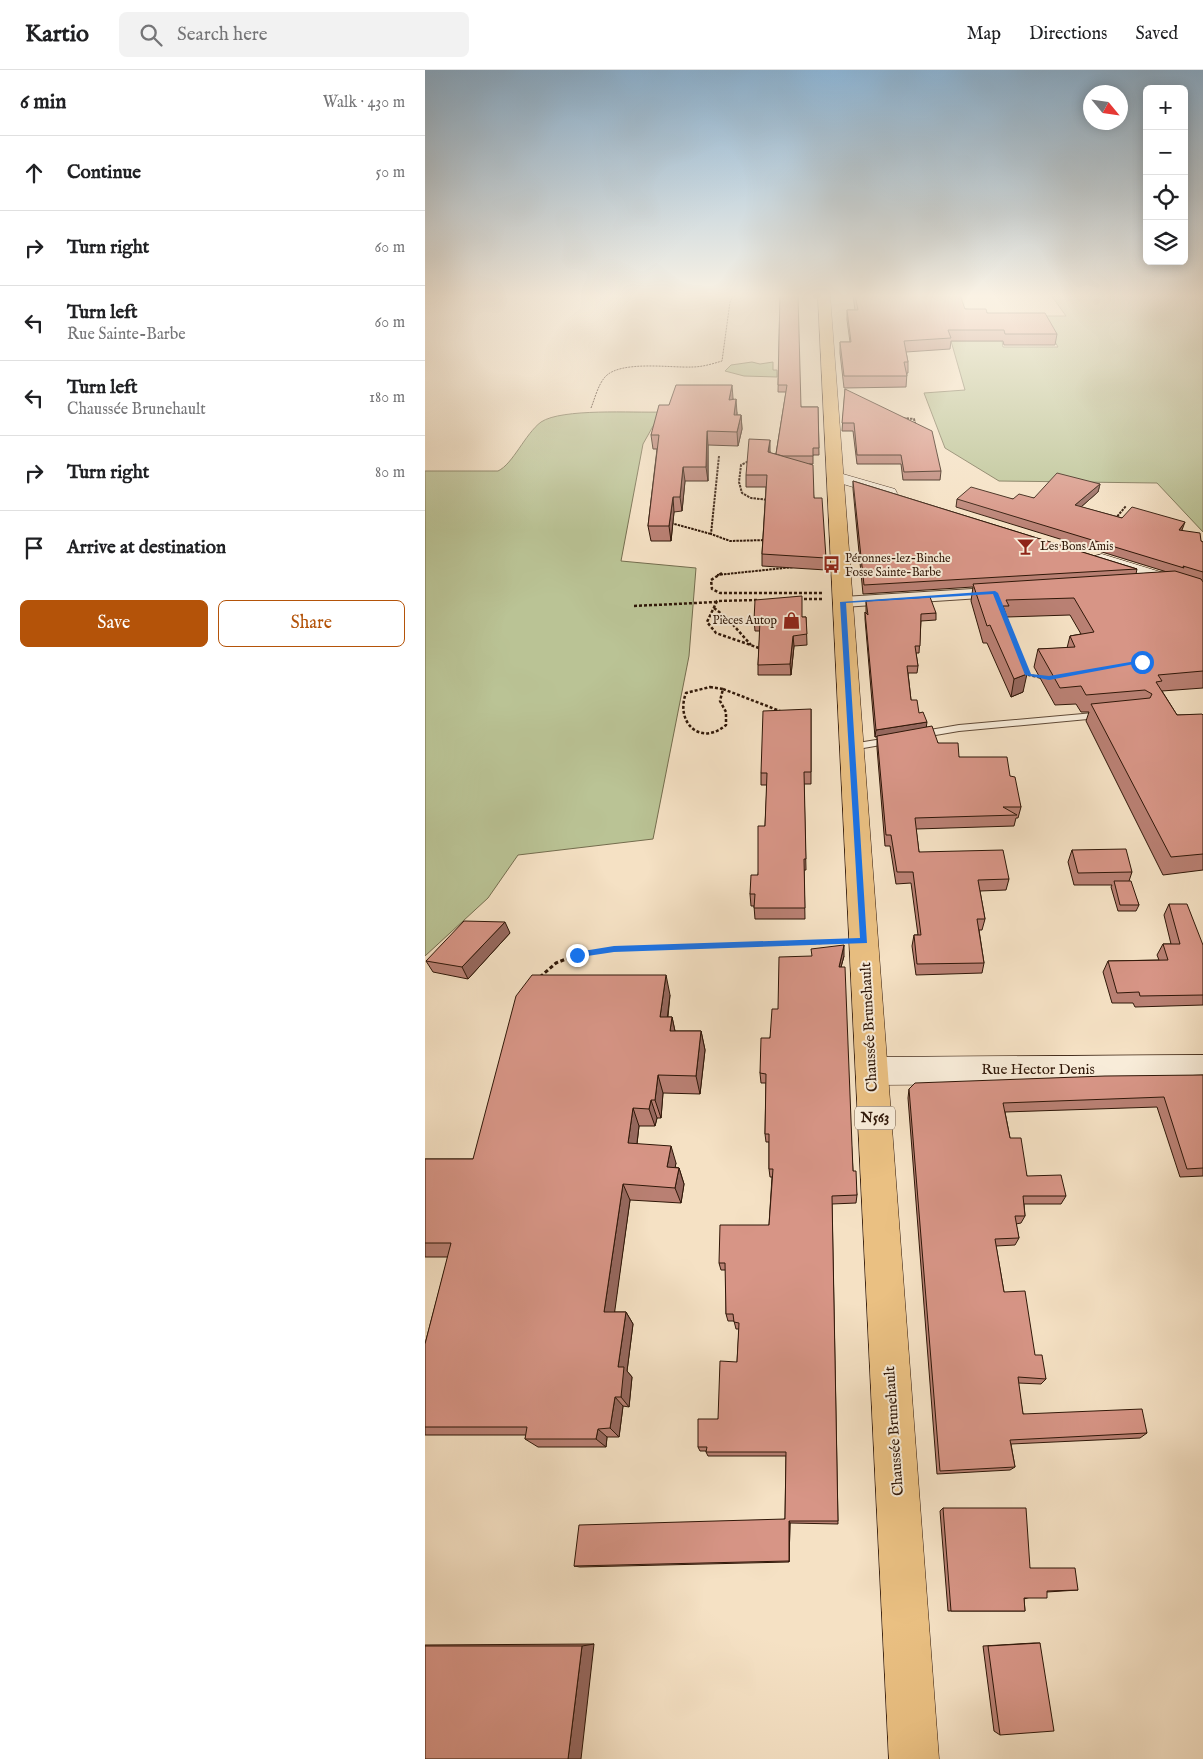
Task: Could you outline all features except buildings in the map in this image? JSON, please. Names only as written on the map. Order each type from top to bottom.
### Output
[{"type":"main road","name":"Chaussée Brunehault","points":[[829,374],[915,1759]]},
{"type":"street","points":[[836,477],[904,498]]},
{"type":"street","points":[[1086,555],[1203,591]]},
{"type":"street","points":[[1123,585],[1173,582]]},
{"type":"street","points":[[843,598],[1024,591]]},
{"type":"street","name":"Rue Hector Denis","points":[[872,1070],[1203,1069]]},
{"type":"lane","points":[[852,747],[959,728],[1120,713]]},
{"type":"path","points":[[591,408],[607,374]]},
{"type":"path","points":[[901,418],[914,419],[918,433]]},
{"type":"path","points":[[711,534],[719,456]]},
{"type":"path","points":[[757,457],[741,465],[738,487],[743,494],[757,500],[774,500]]},
{"type":"path","points":[[1115,520],[1126,506]]},
{"type":"path","points":[[669,522],[711,534],[715,538],[730,541],[769,540]]},
{"type":"path","points":[[796,567],[727,572],[716,575],[711,580],[712,589],[720,593],[843,598]]},
{"type":"path","points":[[794,600],[843,598]]},
{"type":"path","points":[[635,606],[765,600]]},
{"type":"path","points":[[717,602],[707,622],[716,633],[752,646],[768,648]]},
{"type":"path","points":[[714,608],[727,618],[752,646]]},
{"type":"path","points":[[1015,641],[1029,675],[1049,678]]},
{"type":"path","points":[[723,689],[719,695],[719,703],[727,712],[728,720],[724,728],[704,733],[692,730],[683,720],[681,700],[686,693],[710,687],[723,689],[783,712]]},
{"type":"path","points":[[537,982],[556,963],[577,955],[614,949],[864,941]]},
{"type":"green space","points":[[736,374],[777,374],[777,377],[744,376]]},
{"type":"green space","points":[[960,374],[1203,374],[1203,532],[1157,483],[999,481],[945,448],[924,393],[965,390]]},
{"type":"green space","points":[[661,412],[643,444],[621,561],[696,568],[689,656],[653,839],[518,855],[488,898],[425,956],[425,471],[498,471],[509,462],[535,427],[551,418],[581,413]]},
{"type":"place","name":"Les Bons Amis","points":[[1026,546]]},
{"type":"place","name":"Péronnes-lez-Binche Fosse Sainte-Barbe","points":[[831,565]]},
{"type":"place","name":"Pièces Autop","points":[[791,620]]},
{"type":"route","points":[[577,955],[614,949],[864,941],[843,602],[995,593],[1029,675],[1036,678],[1049,678],[1142,662]]}]
